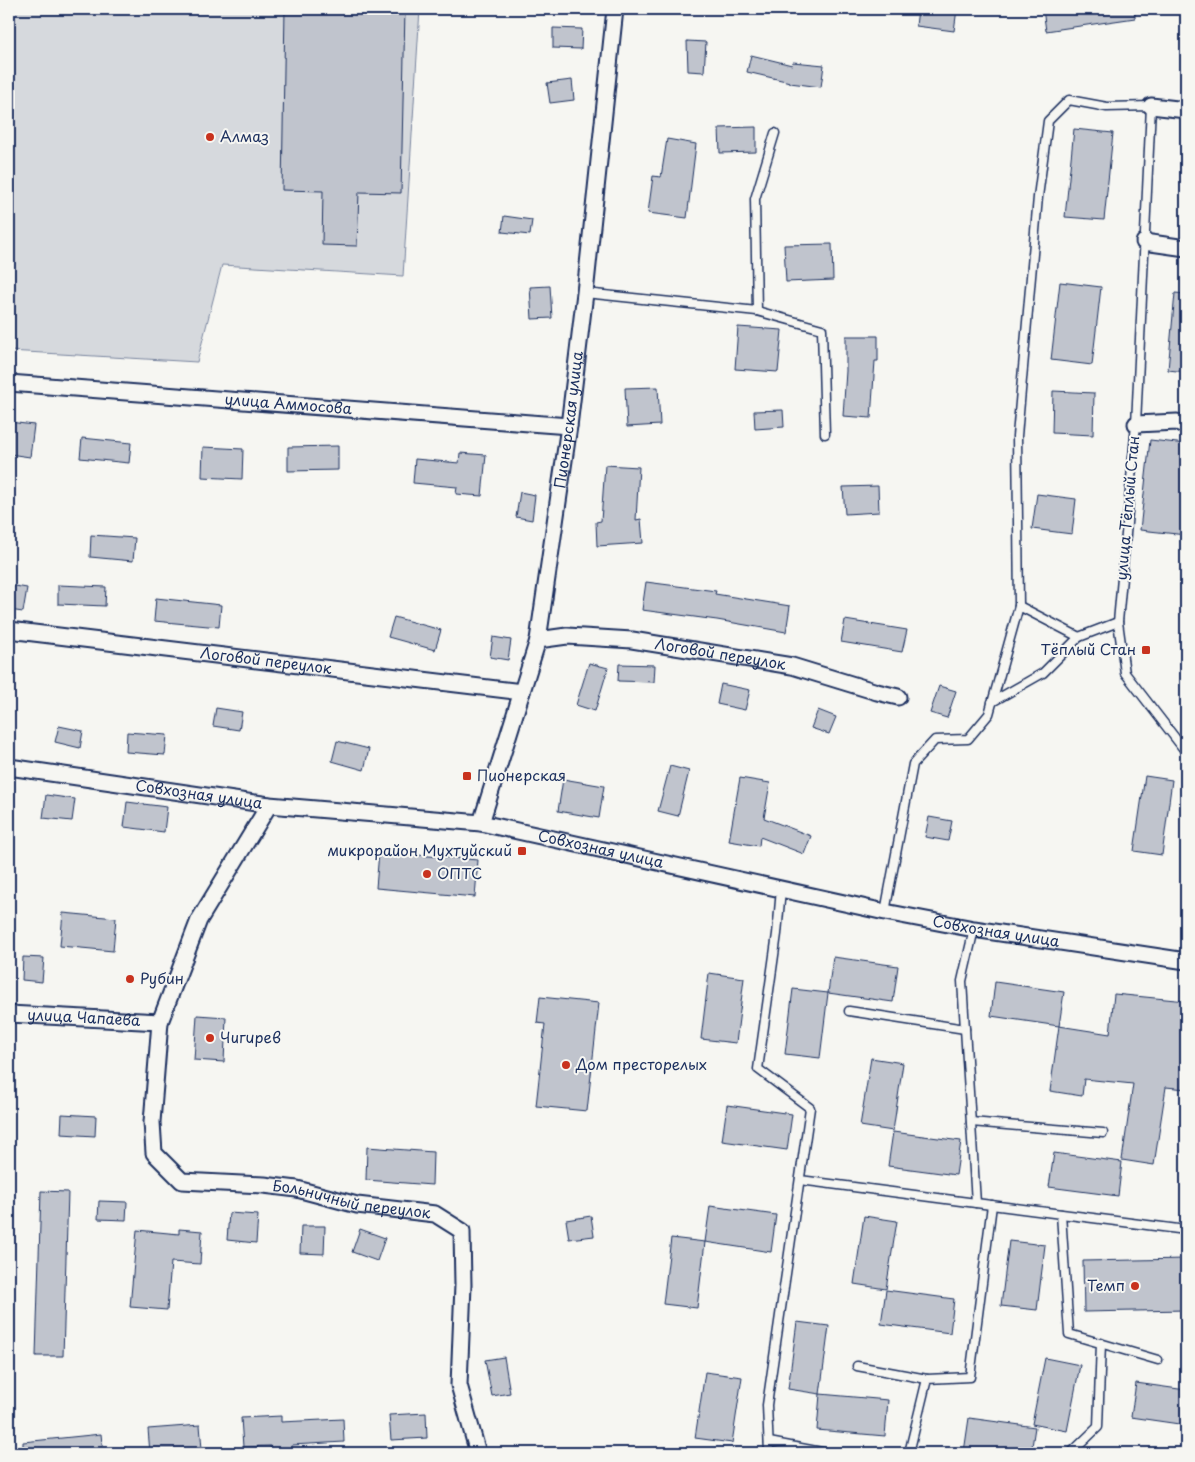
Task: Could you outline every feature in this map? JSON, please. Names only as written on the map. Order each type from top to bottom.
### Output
[{"type":"street","name":"Пионерская улица","points":[[482,823],[538,640],[569,426],[615,9]]},
{"type":"street","points":[[1151,106],[1186,110]]},
{"type":"street","points":[[1144,242],[1186,248]]},
{"type":"street","name":"улица Аммосова","points":[[9,383],[569,426]]},
{"type":"street","points":[[1136,424],[1177,422],[1186,426]]},
{"type":"street","name":"Логовой переулок","points":[[9,630],[522,692]]},
{"type":"street","name":"Логовой переулок","points":[[538,640],[567,636],[632,640],[792,666],[898,697]]},
{"type":"street","name":"Совхозная улица","points":[[9,767],[269,805],[482,823],[885,912],[974,929],[1185,959]]},
{"type":"street","points":[[160,1022],[199,920],[269,805]]},
{"type":"street","name":"улица Чапаева","points":[[9,1014],[160,1022]]},
{"type":"street","name":"Больничный переулок","points":[[160,1022],[152,1122],[154,1153],[182,1181],[264,1185],[297,1189],[357,1205],[435,1214],[462,1231],[463,1285],[459,1385],[478,1453]]},
{"type":"lane","points":[[885,912],[913,764],[935,740],[968,738],[989,714],[1019,606],[1017,436],[1038,197],[1048,121],[1069,100],[1107,107],[1151,106]]},
{"type":"lane","name":"улица Тёплый Стан","points":[[1151,106],[1136,424],[1118,622],[1125,673],[1186,752]]},
{"type":"lane","points":[[757,311],[755,198],[775,133]]},
{"type":"lane","points":[[585,293],[757,311],[822,329],[825,434]]},
{"type":"lane","points":[[1019,606],[1079,637]]},
{"type":"lane","points":[[992,702],[1043,673],[1079,637],[1118,622]]},
{"type":"lane","points":[[769,1453],[767,1405],[810,1108],[758,1068],[777,934],[780,889]]},
{"type":"lane","points":[[974,929],[962,981],[976,1204]]},
{"type":"lane","points":[[849,1011],[965,1029]]},
{"type":"lane","points":[[971,1122],[1103,1133]]},
{"type":"lane","points":[[800,1180],[1186,1230]]},
{"type":"lane","points":[[857,1366],[927,1379],[970,1377],[992,1206]]},
{"type":"lane","points":[[1061,1214],[1070,1334],[1158,1360]]},
{"type":"lane","points":[[1071,1453],[1098,1427],[1101,1343]]},
{"type":"lane","points":[[909,1453],[927,1379]]},
{"type":"lane","points":[[769,1442],[827,1453]]},
{"type":"shaded area","name":"Алмаз","points":[[9,9],[420,9],[403,276],[222,265],[197,362],[9,351]]},
{"type":"building","points":[[285,9],[405,9],[401,193],[359,192],[357,246],[322,245],[323,191],[282,190]]},
{"type":"building","points":[[918,9],[957,9],[954,31],[916,26]]},
{"type":"building","points":[[1043,9],[1135,9],[1135,18],[1046,31]]},
{"type":"building","points":[[553,28],[582,29],[581,49],[553,48]]},
{"type":"building","points":[[687,41],[706,42],[704,72],[688,71]]},
{"type":"building","points":[[751,55],[792,65],[793,62],[824,65],[821,87],[790,83],[747,72]]},
{"type":"building","points":[[572,80],[574,100],[550,103],[547,83]]},
{"type":"building","points":[[756,127],[756,152],[720,153],[719,128]]},
{"type":"building","points":[[1074,129],[1113,133],[1104,220],[1065,217]]},
{"type":"building","points":[[667,139],[696,144],[687,218],[648,213],[653,176],[661,177]]},
{"type":"building","points":[[504,216],[532,220],[530,235],[502,232]]},
{"type":"building","points":[[832,244],[833,280],[786,282],[784,245]]},
{"type":"building","points":[[1060,282],[1101,287],[1092,365],[1051,360]]},
{"type":"building","points":[[550,286],[552,318],[532,319],[530,287]]},
{"type":"building","points":[[1175,293],[1186,294],[1186,372],[1168,370]]},
{"type":"building","points":[[738,327],[782,330],[778,372],[735,369]]},
{"type":"building","points":[[846,336],[878,336],[878,361],[875,361],[871,418],[843,416]]},
{"type":"building","points":[[658,387],[660,425],[627,427],[625,388]]},
{"type":"building","points":[[1053,391],[1094,393],[1093,435],[1052,433]]},
{"type":"building","points":[[783,410],[784,427],[755,429],[754,411]]},
{"type":"building","points":[[9,422],[34,425],[30,457],[9,454]]},
{"type":"building","points":[[82,438],[131,443],[129,463],[80,458]]},
{"type":"building","points":[[1150,440],[1186,444],[1186,535],[1140,530]]},
{"type":"building","points":[[338,446],[338,470],[288,471],[288,447]]},
{"type":"building","points":[[203,447],[243,449],[242,479],[202,477]]},
{"type":"building","points":[[460,453],[486,455],[482,496],[456,494],[457,487],[413,483],[415,459],[459,463]]},
{"type":"building","points":[[605,465],[639,467],[636,520],[641,519],[643,543],[597,546],[596,522],[601,521]]},
{"type":"building","points":[[878,486],[879,512],[845,514],[843,487]]},
{"type":"building","points":[[520,492],[535,495],[532,520],[516,517]]},
{"type":"building","points":[[1037,494],[1076,499],[1072,534],[1032,529]]},
{"type":"building","points":[[91,535],[135,538],[133,561],[90,557]]},
{"type":"building","points":[[646,582],[716,591],[715,594],[790,606],[786,632],[642,610]]},
{"type":"building","points":[[9,585],[27,588],[23,612],[9,610]]},
{"type":"building","points":[[58,585],[106,587],[105,606],[58,604]]},
{"type":"building","points":[[156,598],[221,605],[219,627],[154,621]]},
{"type":"building","points":[[394,617],[441,630],[435,650],[388,637]]},
{"type":"building","points":[[845,620],[907,630],[902,652],[841,642]]},
{"type":"building","points":[[493,637],[511,640],[508,660],[490,657]]},
{"type":"building","points":[[589,663],[608,668],[595,711],[576,705]]},
{"type":"building","points":[[619,664],[655,665],[654,682],[618,681]]},
{"type":"building","points":[[721,684],[750,690],[745,710],[717,704]]},
{"type":"building","points":[[939,686],[956,691],[947,718],[930,713]]},
{"type":"building","points":[[216,708],[242,712],[239,730],[213,726]]},
{"type":"building","points":[[818,710],[836,717],[829,734],[811,728]]},
{"type":"building","points":[[59,726],[83,731],[80,748],[55,742]]},
{"type":"building","points":[[127,732],[167,735],[165,755],[126,752]]},
{"type":"building","points":[[337,741],[369,749],[364,770],[332,761]]},
{"type":"building","points":[[670,766],[689,771],[678,816],[658,811]]},
{"type":"building","points":[[1145,776],[1172,780],[1162,855],[1134,851]]},
{"type":"building","points":[[740,778],[770,783],[764,818],[811,836],[804,854],[760,837],[759,846],[729,841]]},
{"type":"building","points":[[563,779],[604,786],[599,818],[558,811]]},
{"type":"building","points":[[46,795],[75,799],[72,821],[43,818]]},
{"type":"building","points":[[127,802],[167,807],[164,832],[124,827]]},
{"type":"building","points":[[929,817],[952,821],[948,841],[925,837]]},
{"type":"building","name":"ОПТС","points":[[379,852],[478,860],[475,897],[376,888]]},
{"type":"building","points":[[63,913],[116,918],[113,951],[60,946]]},
{"type":"building","points":[[23,957],[44,958],[42,982],[22,980]]},
{"type":"building","points":[[833,957],[898,966],[893,1002],[828,993]]},
{"type":"building","points":[[709,973],[744,978],[736,1043],[701,1039]]},
{"type":"building","points":[[995,982],[1064,992],[1059,1026],[991,1016]]},
{"type":"building","points":[[793,989],[828,993],[820,1058],[785,1054]]},
{"type":"building","points":[[1114,994],[1186,1001],[1186,1089],[1166,1087],[1154,1165],[1122,1160],[1133,1084],[1084,1079],[1082,1096],[1050,1091],[1059,1026],[1110,1034]]},
{"type":"building","name":"Дом престорелых","points":[[540,997],[599,1003],[587,1111],[536,1106],[545,1024],[537,1023]]},
{"type":"building","name":"Чигирев","points":[[197,1015],[226,1017],[224,1062],[194,1060]]},
{"type":"building","points":[[871,1058],[903,1063],[893,1131],[860,1126]]},
{"type":"building","points":[[727,1105],[792,1114],[787,1150],[722,1141]]},
{"type":"building","points":[[62,1114],[96,1116],[95,1136],[61,1134]]},
{"type":"building","points":[[893,1132],[961,1141],[956,1175],[888,1166]]},
{"type":"building","points":[[367,1147],[433,1152],[432,1185],[366,1180]]},
{"type":"building","points":[[1054,1153],[1122,1162],[1118,1196],[1049,1187]]},
{"type":"building","points":[[41,1191],[68,1192],[63,1356],[36,1356]]},
{"type":"building","points":[[99,1201],[127,1202],[126,1220],[98,1219]]},
{"type":"building","points":[[710,1206],[776,1215],[771,1252],[705,1242]]},
{"type":"building","points":[[229,1213],[258,1215],[256,1243],[227,1240]]},
{"type":"building","points":[[591,1216],[594,1236],[569,1239],[566,1220]]},
{"type":"building","points":[[864,1216],[897,1221],[886,1289],[854,1284]]},
{"type":"building","points":[[301,1226],[325,1226],[324,1254],[300,1253]]},
{"type":"building","points":[[179,1229],[202,1231],[200,1264],[171,1262],[167,1310],[130,1307],[137,1230],[179,1234]]},
{"type":"building","points":[[360,1229],[385,1238],[377,1261],[352,1252]]},
{"type":"building","points":[[671,1238],[705,1242],[697,1308],[663,1304]]},
{"type":"building","points":[[1009,1241],[1045,1245],[1037,1310],[1001,1306]]},
{"type":"building","name":"Темп","points":[[1186,1259],[1186,1310],[1084,1312],[1083,1261]]},
{"type":"building","points":[[886,1290],[954,1299],[950,1333],[881,1324]]},
{"type":"building","points":[[797,1322],[829,1326],[820,1394],[788,1389]]},
{"type":"building","points":[[504,1357],[510,1393],[492,1396],[485,1360]]},
{"type":"building","points":[[1045,1358],[1080,1365],[1067,1431],[1032,1424]]},
{"type":"building","points":[[705,1372],[742,1377],[732,1443],[695,1438]]},
{"type":"building","points":[[1136,1383],[1186,1390],[1186,1425],[1131,1417]]},
{"type":"building","points":[[820,1394],[888,1400],[885,1436],[817,1430]]},
{"type":"building","points":[[426,1413],[427,1438],[391,1440],[389,1415]]},
{"type":"building","points":[[281,1416],[281,1422],[343,1419],[344,1442],[292,1445],[293,1453],[271,1453],[270,1446],[243,1447],[241,1418]]},
{"type":"building","points":[[969,1418],[1035,1427],[1031,1453],[964,1452]]},
{"type":"building","points":[[200,1425],[202,1449],[177,1451],[178,1453],[150,1453],[148,1429]]},
{"type":"building","points":[[101,1434],[103,1453],[23,1453],[23,1442]]},
{"type":"place","name":"Алмаз","points":[[210,137]]},
{"type":"place","name":"Тёплый Стан","points":[[1146,650]]},
{"type":"place","name":"Пионерская","points":[[467,776]]},
{"type":"place","name":"микрорайон Мухтуйский","points":[[522,851]]},
{"type":"place","name":"ОПТС","points":[[427,874]]},
{"type":"place","name":"Рубин","points":[[130,979]]},
{"type":"place","name":"Чигирев","points":[[210,1038]]},
{"type":"place","name":"Дом престорелых","points":[[566,1065]]},
{"type":"place","name":"Темп","points":[[1135,1286]]}]
